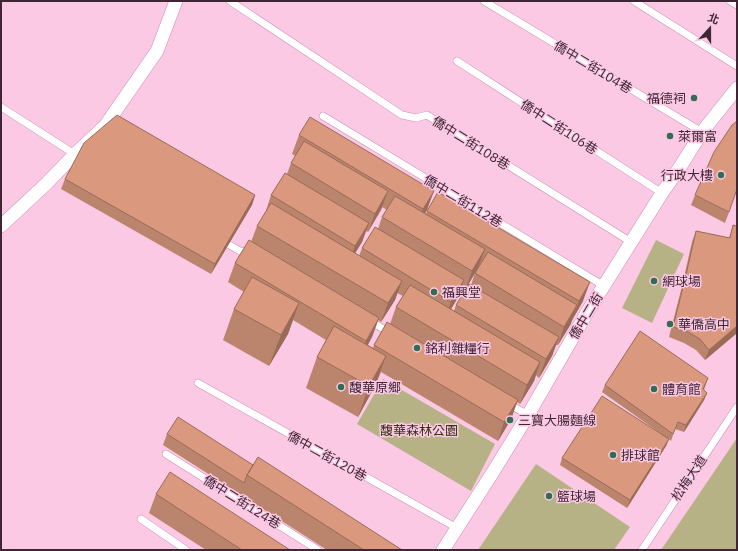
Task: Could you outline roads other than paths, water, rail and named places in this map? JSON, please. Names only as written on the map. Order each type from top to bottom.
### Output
[{"type":"street","points":[[1,226],[78,156],[105,126],[158,51],[176,1]]},
{"type":"street","name":"僑中二街","points":[[443,550],[528,415],[559,352],[604,286],[702,132],[737,88]]},
{"type":"lane","name":"僑中二街108巷","points":[[230,1],[402,115],[416,118],[427,115],[631,242]]},
{"type":"lane","name":"僑中二街104巷","points":[[484,1],[702,132]]},
{"type":"lane","points":[[634,1],[737,66]]},
{"type":"lane","points":[[730,1],[737,5]]},
{"type":"lane","name":"僑中二街106巷","points":[[456,61],[662,193]]},
{"type":"lane","points":[[1,108],[78,156]]},
{"type":"lane","name":"僑中二街112巷","points":[[323,116],[604,286]]},
{"type":"lane","points":[[218,238],[240,251],[256,254]]},
{"type":"lane","points":[[365,319],[399,339]]},
{"type":"lane","name":"僑中二街120巷","points":[[198,383],[457,528]]},
{"type":"lane","points":[[501,399],[528,415]]},
{"type":"lane","name":"松梅大道","points":[[642,550],[737,407]]},
{"type":"lane","name":"僑中二街124巷","points":[[166,454],[318,550]]},
{"type":"lane","points":[[141,519],[186,550]]},
{"type":"place","name":"福德祠","points":[[694,98]]},
{"type":"place","name":"萊爾富","points":[[670,136]]},
{"type":"place","name":"行政大樓","points":[[721,175]]},
{"type":"place","name":"網球場","points":[[654,281]]},
{"type":"place","name":"福興堂","points":[[434,292]]},
{"type":"place","name":"華僑高中","points":[[670,324]]},
{"type":"place","name":"銘利雜糧行","points":[[417,348]]},
{"type":"place","name":"馥華原鄉","points":[[341,387]]},
{"type":"place","name":"體育館","points":[[654,389]]},
{"type":"place","name":"三寶大腸麵線","points":[[510,420]]},
{"type":"place","name":"排球館","points":[[613,455]]},
{"type":"place","name":"籃球場","points":[[549,496]]},
{"type":"park label","name":"馥華森林公園","points":[[419,430]]}]
